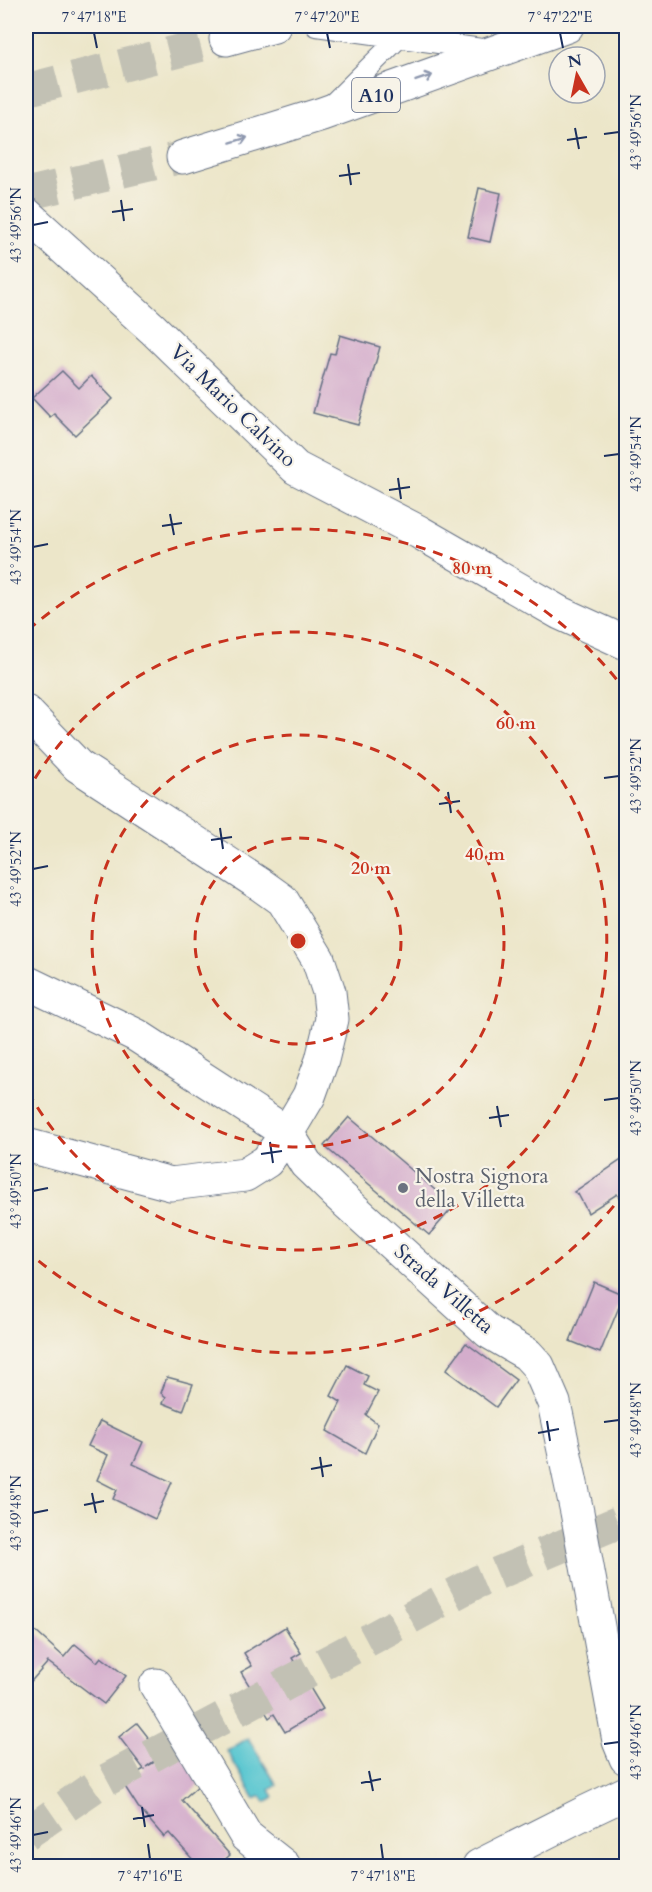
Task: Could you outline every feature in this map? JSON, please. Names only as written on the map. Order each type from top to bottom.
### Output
[{"type":"main road","points":[[226,39],[274,26]]},
{"type":"main road","name":"A10","points":[[183,157],[322,114],[567,26]]},
{"type":"main road","name":"Via Mario Calvino","points":[[26,214],[153,329],[296,468],[418,532],[560,613],[627,643]]},
{"type":"main road","points":[[26,712],[78,766],[282,900],[318,959],[329,992],[332,1019],[322,1060],[309,1096],[267,1161],[245,1175],[171,1184],[26,1145]]},
{"type":"main road","name":"Strada Villetta","points":[[26,982],[136,1035],[287,1133],[306,1164],[335,1192],[489,1332],[527,1354],[538,1366],[554,1403],[577,1512],[619,1742],[627,1758]]},
{"type":"main road","points":[[156,1685],[246,1836],[284,1866]]},
{"type":"main road","points":[[479,1866],[627,1793]]},
{"type":"lane","points":[[316,26],[404,32],[500,51]]},
{"type":"lane","points":[[322,114],[404,32]]},
{"type":"water","points":[[248,1738],[277,1785],[270,1790],[274,1797],[265,1802],[261,1796],[255,1799],[227,1751]]},
{"type":"building","points":[[479,188],[501,193],[490,242],[468,237]]},
{"type":"building","points":[[340,335],[380,347],[358,425],[313,413],[330,353],[335,354]]},
{"type":"building","points":[[62,371],[79,388],[91,376],[113,399],[75,435],[54,414],[50,417],[32,398]]},
{"type":"building","name":"Nostra Signora della Villetta","points":[[349,1117],[454,1206],[429,1235],[324,1146]]},
{"type":"building","points":[[626,1157],[626,1208],[617,1194],[588,1213],[578,1194],[574,1192]]},
{"type":"building","points":[[594,1282],[624,1295],[600,1353],[570,1341]]},
{"type":"building","points":[[466,1343],[516,1380],[496,1407],[446,1370]]},
{"type":"building","points":[[347,1365],[368,1376],[364,1385],[378,1392],[366,1415],[378,1424],[365,1453],[327,1431],[341,1402],[331,1396]]},
{"type":"building","points":[[167,1377],[193,1384],[183,1411],[163,1403],[166,1397],[161,1393]]},
{"type":"building","points":[[100,1421],[143,1442],[133,1464],[172,1482],[155,1519],[113,1499],[117,1490],[97,1480],[108,1455],[88,1446]]},
{"type":"building","points":[[26,1623],[64,1657],[75,1644],[97,1662],[101,1657],[126,1676],[104,1704],[48,1662],[27,1686]]},
{"type":"building","points":[[285,1627],[301,1653],[292,1658],[323,1709],[285,1732],[274,1714],[269,1718],[241,1672],[252,1666],[244,1653]]},
{"type":"building","points":[[137,1723],[162,1755],[146,1767],[178,1748],[199,1785],[182,1800],[230,1855],[218,1866],[203,1866],[197,1860],[195,1862],[169,1833],[164,1837],[138,1807],[122,1782],[144,1769],[119,1737]]},
{"type":"tunnel","points":[[26,90],[226,39]]},
{"type":"tunnel","points":[[26,194],[183,157]]},
{"type":"tunnel","points":[[26,1834],[95,1786],[477,1582],[626,1519]]},
{"type":"place","name":"Nostra Signora della Villetta","points":[[403,1188]]}]
